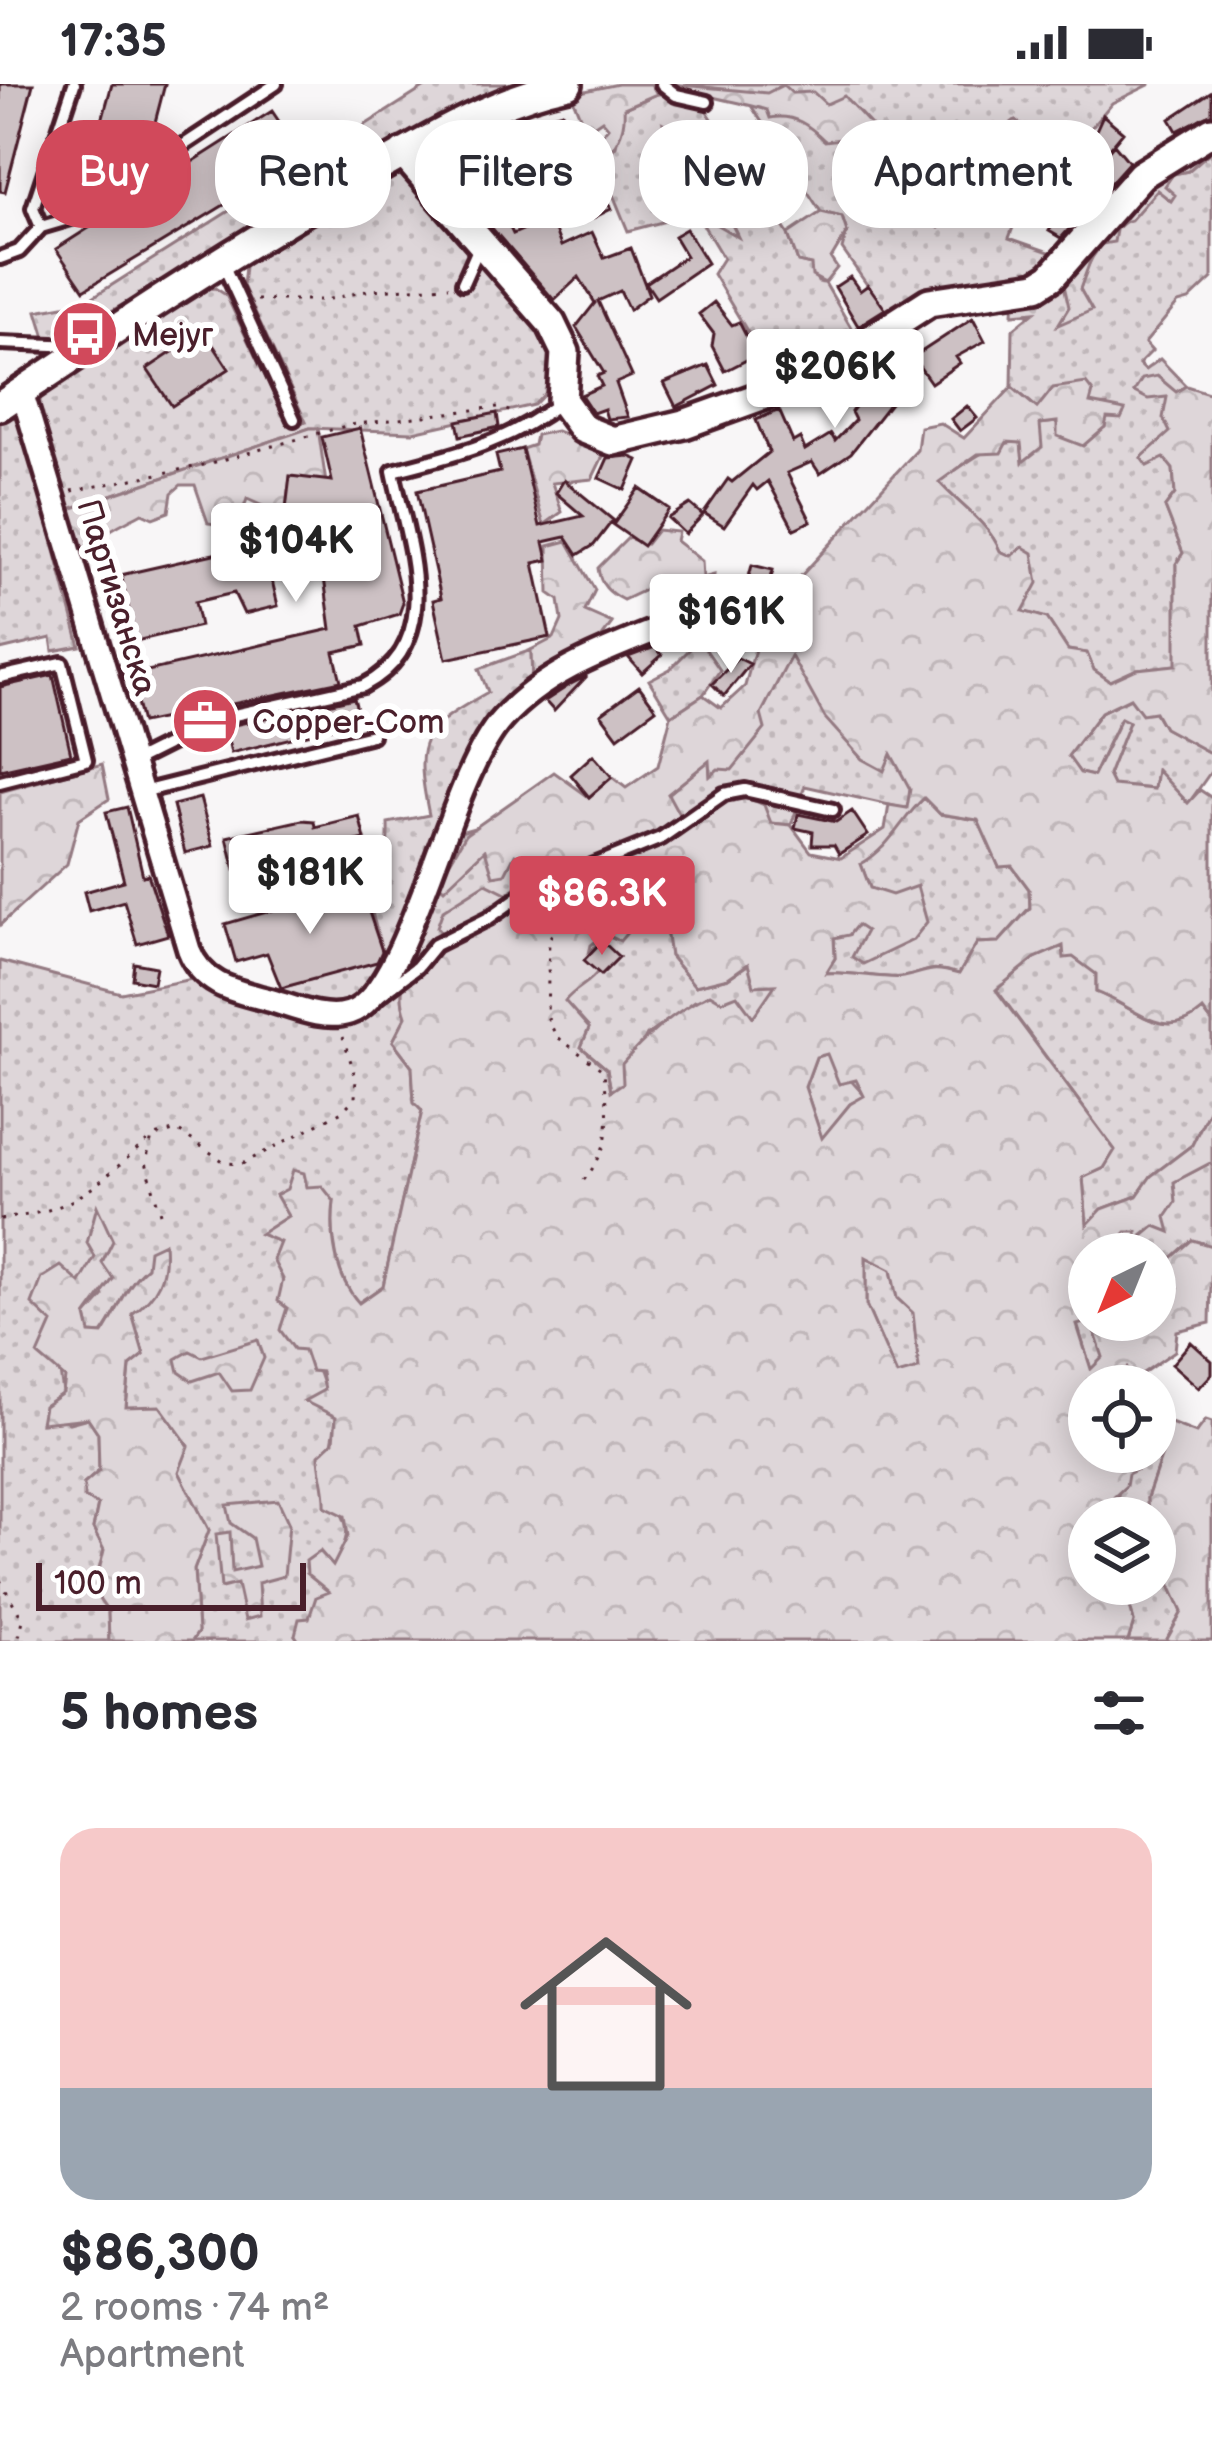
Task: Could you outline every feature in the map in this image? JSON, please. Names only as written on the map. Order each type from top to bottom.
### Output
[{"type":"street","points":[[11,399],[220,258],[403,153],[531,92],[568,84]]},
{"type":"street","points":[[403,153],[559,337],[567,367],[562,400],[583,429],[614,441],[809,379],[929,302],[1037,286],[1052,277],[1141,176],[1212,131]]},
{"type":"street","name":"Партизанска","points":[[11,399],[53,495],[189,950],[202,974],[227,989],[320,1014],[348,1014],[371,1001]]},
{"type":"street","points":[[371,1001],[400,951],[446,824],[487,737],[558,672],[684,619]]},
{"type":"lane","points":[[62,120],[74,84]]},
{"type":"lane","points":[[191,140],[276,84]]},
{"type":"lane","points":[[662,84],[676,95],[706,102]]},
{"type":"lane","points":[[0,258],[19,251],[39,228]]},
{"type":"lane","points":[[463,284],[480,244]]},
{"type":"lane","points":[[220,258],[294,419]]},
{"type":"lane","points":[[0,343],[88,347]]},
{"type":"lane","points":[[133,762],[221,718],[363,686],[381,677],[407,642],[418,607],[393,471],[484,449],[536,421],[562,400]]},
{"type":"lane","points":[[0,677],[62,663],[86,760],[0,782]]},
{"type":"lane","points":[[142,792],[372,735]]},
{"type":"lane","points":[[371,1001],[393,988],[435,945],[489,918],[547,877],[582,870],[661,838],[724,794],[745,790],[833,810]]},
{"type":"path","points":[[239,299],[326,300],[371,290],[424,291],[463,284]]},
{"type":"path","points":[[53,495],[204,465],[349,425],[497,407],[536,421]]},
{"type":"path","points":[[582,870],[580,889],[549,939],[544,994],[556,1036],[604,1071],[612,1122],[608,1144],[583,1181]]},
{"type":"path","points":[[0,1220],[52,1213],[74,1202],[152,1137],[177,1130],[226,1163],[242,1164],[343,1111],[355,1098],[356,1078],[343,1037],[320,1014]]},
{"type":"path","points":[[152,1137],[146,1162],[160,1213]]},
{"type":"path","points":[[0,1580],[22,1620],[18,1641]]},
{"type":"green space","points":[[430,84],[526,84],[448,120],[415,120],[415,136],[391,148],[391,120],[373,120]]},
{"type":"green space","points":[[618,84],[651,84],[657,94],[624,108],[615,144],[615,120],[582,120],[571,94]]},
{"type":"green space","points":[[671,84],[767,93],[783,85],[792,93],[813,92],[826,104],[844,96],[866,120],[832,120],[832,140],[825,141],[808,127],[808,120],[770,118],[767,110]]},
{"type":"green space","points":[[686,84],[1151,84],[1112,103],[1098,120],[843,120],[794,99]]},
{"type":"green space","points":[[695,93],[713,120],[639,120],[639,228],[628,231],[615,199],[615,147],[624,108],[657,94]]},
{"type":"green space","points":[[750,104],[799,120],[761,120]]},
{"type":"green space","points":[[808,123],[819,135],[832,136],[832,215],[821,212],[808,192]]},
{"type":"green space","points":[[1212,140],[1212,150],[1188,171],[1173,174],[1165,186],[1175,195],[1171,201],[1157,190],[1131,220],[1117,224],[1114,242],[1096,245],[1080,289],[1092,310],[1058,325],[1069,307],[1063,281],[1106,228],[1114,228],[1114,218],[1137,189]]},
{"type":"green space","points":[[1212,150],[1212,278],[1189,300],[1178,303],[1145,343],[1152,351],[1139,364],[1145,370],[1160,359],[1186,386],[1176,392],[1167,387],[1162,394],[1167,397],[1170,432],[1164,457],[1173,469],[1175,494],[1165,507],[1183,553],[1176,564],[1177,665],[1137,669],[1110,682],[1094,670],[1087,653],[1068,650],[1047,618],[1022,612],[1011,556],[1000,551],[981,523],[938,481],[988,450],[1009,443],[1021,442],[1023,460],[1039,424],[1057,422],[1092,434],[1105,427],[1107,405],[1037,408],[1012,387],[1013,329],[1034,312],[1013,314],[1014,296],[1063,281],[1091,310],[1080,289],[1101,245],[1158,189],[1170,201],[1164,186],[1173,174],[1188,171]]},
{"type":"green space","points":[[398,168],[415,183],[415,228],[460,228],[549,334],[558,362],[552,386],[534,405],[413,432],[310,428],[67,510],[40,413],[40,394],[193,290],[215,288],[226,295],[288,424],[306,422],[243,286],[245,266],[304,228],[391,228],[391,172]]},
{"type":"green space","points":[[821,212],[832,215],[832,228],[847,232],[831,259],[837,268],[825,283],[812,276],[811,265],[798,262],[788,234],[808,228],[808,221]]},
{"type":"green space","points":[[215,220],[215,228],[248,228],[133,299],[47,344],[37,311],[85,302]]},
{"type":"green space","points":[[705,228],[732,228],[737,234],[734,228],[784,228],[798,262],[811,265],[818,282],[825,283],[860,343],[780,386],[713,274],[723,258]]},
{"type":"green space","points":[[846,228],[1013,228],[1009,238],[1061,256],[1042,274],[891,319],[842,249]]},
{"type":"green space","points":[[1157,376],[1176,392],[1186,386],[1212,394],[1212,754],[1164,728],[1155,712],[1142,714],[1130,698],[1101,712],[1068,756],[1080,773],[1093,776],[1121,718],[1129,722],[1108,775],[1113,785],[1154,789],[1157,770],[1188,803],[1200,790],[1212,798],[1212,1022],[1203,1010],[1176,1024],[1137,1013],[1096,992],[1096,974],[1073,957],[1064,958],[1063,946],[1035,958],[996,990],[1115,1150],[1104,1168],[1083,1178],[1087,1225],[1102,1209],[1137,1196],[1151,1176],[1192,1145],[1212,1104],[1212,1162],[1174,1182],[1176,1202],[1166,1217],[1170,1232],[1155,1226],[1146,1233],[1068,1233],[1068,1341],[1082,1341],[1090,1365],[1068,1365],[1068,1473],[1130,1473],[1126,1486],[1114,1497],[1068,1497],[1068,1605],[1130,1605],[1134,1622],[1128,1641],[299,1641],[295,1635],[299,1619],[309,1618],[316,1597],[329,1592],[307,1574],[306,1561],[320,1551],[333,1566],[348,1536],[345,1516],[325,1506],[319,1462],[319,1455],[334,1441],[336,1417],[304,1401],[324,1390],[321,1372],[311,1371],[304,1350],[294,1349],[280,1330],[287,1308],[278,1301],[283,1279],[273,1260],[280,1242],[260,1234],[288,1216],[276,1195],[287,1189],[293,1170],[304,1173],[307,1187],[322,1186],[334,1201],[336,1255],[351,1293],[359,1303],[383,1286],[422,1111],[414,1103],[412,1066],[393,1041],[406,1016],[402,991],[408,968],[422,948],[442,934],[437,927],[443,910],[486,883],[510,895],[531,877],[522,875],[525,860],[515,854],[505,874],[493,876],[485,850],[444,889],[437,883],[466,834],[554,772],[589,797],[612,777],[626,788],[658,766],[671,716],[703,695],[721,708],[745,686],[764,616],[917,450],[920,427],[940,423],[964,438],[1012,387],[1037,408],[1053,388],[1086,383],[1093,392],[1090,403],[1125,410],[1121,419],[1107,418],[1105,427],[1083,446],[1057,436],[1057,422],[1040,424],[1042,447],[1023,462],[1021,443],[1007,442],[1001,453],[978,454],[939,482],[981,523],[1000,551],[1011,556],[1023,547],[1033,553],[1038,583],[1023,611],[1047,618],[1068,650],[1087,653],[1094,670],[1110,681],[1137,669],[1176,665],[1176,564],[1183,553],[1165,507],[1175,494],[1173,469],[1164,458],[1147,466],[1141,458],[1170,432],[1163,418],[1167,397],[1148,399],[1134,392],[1142,379]],"holes":[[[791,656],[825,718],[862,759],[884,771],[891,754],[910,789],[907,808],[889,805],[885,829],[841,858],[811,852],[791,825],[771,823],[764,805],[753,800],[722,800],[680,816],[668,794],[709,761],[710,776],[718,769],[732,770],[765,729],[761,714]],[[924,798],[940,814],[978,820],[999,867],[1012,866],[1029,889],[1030,908],[999,942],[977,943],[959,974],[935,970],[896,978],[826,973],[835,958],[834,938],[849,935],[857,925],[866,931],[852,957],[863,964],[913,940],[927,922],[917,886],[892,895],[870,888],[861,864]],[[631,928],[666,929],[670,956],[695,986],[728,978],[748,964],[754,986],[775,985],[753,1017],[737,995],[722,1001],[710,994],[685,1008],[622,1064],[623,1083],[611,1091],[607,1069],[581,1047],[589,1028],[565,1001],[599,970],[588,958],[591,945],[605,934],[620,941]],[[827,1054],[839,1084],[856,1080],[864,1096],[850,1104],[822,1138],[805,1087],[816,1057]],[[866,1257],[891,1270],[897,1298],[913,1313],[919,1369],[897,1375],[866,1305]]]},
{"type":"green space","points":[[15,417],[23,428],[80,646],[53,651],[51,638],[0,650],[0,420]]},
{"type":"green space","points":[[318,428],[326,483],[290,477],[285,516],[247,499],[237,527],[208,523],[195,485],[181,485],[172,493],[169,512],[153,518],[142,513],[113,529],[92,547],[83,569],[67,510]]},
{"type":"green space","points":[[556,431],[606,450],[592,479],[552,483],[562,512],[544,525],[522,449],[534,445],[536,435]]},
{"type":"green space","points":[[657,530],[678,532],[676,541],[702,561],[703,578],[714,575],[711,606],[699,619],[683,606],[676,612],[653,604],[651,587],[623,600],[601,579],[598,568],[628,538],[646,544]]},
{"type":"green space","points":[[567,541],[595,590],[585,611],[612,623],[587,657],[532,682],[531,650],[554,638],[562,620],[559,600],[549,593],[548,546]]},
{"type":"green space","points":[[699,640],[720,670],[703,695],[671,716],[649,680],[670,669]]},
{"type":"green space","points":[[531,650],[532,682],[481,738],[446,836],[485,825],[466,835],[437,882],[463,871],[485,849],[515,854],[532,876],[443,933],[409,969],[402,991],[406,1016],[393,1041],[412,1066],[414,1102],[422,1111],[383,1286],[358,1303],[350,1293],[336,1255],[334,1201],[288,1216],[261,1234],[280,1242],[288,1311],[322,1380],[324,1391],[305,1401],[336,1416],[328,1489],[346,1524],[346,1534],[333,1567],[307,1574],[330,1592],[295,1635],[299,1641],[192,1641],[198,1632],[194,1570],[209,1530],[179,1472],[126,1408],[130,1366],[144,1355],[132,1313],[148,1267],[102,1334],[90,1333],[86,1316],[104,1296],[95,1257],[92,1270],[53,1323],[63,1393],[45,1406],[69,1423],[88,1418],[98,1433],[99,1471],[84,1484],[98,1504],[93,1529],[104,1549],[94,1591],[108,1611],[109,1641],[0,1641],[0,961],[121,993],[197,978],[263,1013],[317,1020],[277,989],[384,959],[365,885],[384,858],[388,823],[429,815],[422,769],[427,739],[448,716],[488,692],[479,669]]},
{"type":"green space","points":[[790,656],[810,688],[893,758],[910,792],[907,809],[805,786],[791,825],[771,823],[727,797],[680,816],[667,795],[709,760],[710,775],[761,714]]},
{"type":"green space","points":[[1131,698],[1154,711],[1164,728],[1212,754],[1212,770],[1188,804],[1157,771],[1154,789],[1113,786],[1108,775],[1129,722],[1120,719],[1093,776],[1080,773],[1067,756],[1101,712]]},
{"type":"green space","points":[[102,764],[109,799],[79,819],[67,864],[0,925],[0,792]]},
{"type":"green space","points":[[925,797],[940,814],[978,820],[999,867],[1012,866],[1029,889],[1030,907],[999,942],[977,943],[959,974],[933,969],[896,978],[825,973],[835,958],[834,937],[857,924],[867,931],[892,896],[870,888],[861,864]]},
{"type":"green space","points":[[644,926],[666,928],[670,956],[695,986],[728,978],[749,964],[776,984],[753,1018],[722,1001],[695,1001],[647,1035],[624,1083],[611,1092],[607,1069],[581,1047],[589,1028],[564,1001],[597,944]]},
{"type":"green space","points":[[1064,945],[1096,974],[1096,992],[1163,1023],[1189,1020],[1203,1010],[1212,1022],[1212,1104],[1192,1145],[1151,1176],[1137,1196],[1102,1209],[1087,1226],[1083,1177],[1104,1168],[1114,1149],[996,989],[1035,958]]},
{"type":"green space","points":[[826,1053],[865,1096],[850,1104],[822,1139],[805,1087],[816,1057]]},
{"type":"green space","points":[[1212,1162],[1212,1246],[1192,1240],[1176,1254],[1176,1233],[1147,1233],[1165,1217],[1174,1182]]},
{"type":"green space","points":[[97,1206],[113,1241],[102,1263],[113,1279],[86,1316],[90,1333],[103,1334],[127,1290],[147,1267],[149,1250],[164,1243],[159,1284],[132,1314],[144,1355],[130,1366],[126,1407],[160,1406],[189,1446],[179,1472],[209,1530],[194,1570],[198,1632],[192,1641],[109,1641],[108,1611],[94,1591],[104,1550],[93,1529],[98,1505],[84,1498],[84,1484],[99,1471],[98,1433],[88,1418],[41,1423],[44,1406],[63,1393],[65,1378],[38,1355],[52,1323],[32,1304],[42,1278],[61,1266],[80,1283],[95,1257],[87,1243]]},
{"type":"green space","points":[[1192,1240],[1212,1246],[1210,1323],[1177,1331],[1176,1341],[1176,1254]]},
{"type":"green space","points":[[866,1257],[891,1270],[897,1298],[913,1313],[920,1369],[897,1376],[866,1305]]},
{"type":"green space","points":[[258,1340],[264,1358],[250,1390],[232,1391],[219,1372],[192,1381],[179,1372],[176,1359],[190,1351],[202,1357]]},
{"type":"green space","points":[[1082,1341],[1098,1341],[1104,1357],[1089,1365]]},
{"type":"green space","points":[[1098,1341],[1176,1341],[1175,1351],[1155,1365],[1095,1365],[1103,1357]]},
{"type":"green space","points":[[1206,1420],[1212,1422],[1212,1641],[1166,1641],[1182,1612],[1176,1599],[1176,1497],[1147,1497],[1156,1473],[1176,1473],[1176,1425],[1196,1433]]},
{"type":"green space","points":[[1121,1473],[1156,1473],[1147,1497],[1118,1497]]},
{"type":"green space","points":[[278,1500],[289,1524],[284,1576],[258,1583],[260,1616],[245,1620],[237,1584],[221,1588],[216,1534],[230,1532],[232,1572],[258,1566],[252,1538],[231,1523],[227,1505]]},
{"type":"green space","points":[[1176,1599],[1182,1612],[1166,1641],[1128,1641],[1134,1622],[1130,1605],[1176,1605]]},
{"type":"building","points":[[0,84],[33,84],[5,192],[0,191]]},
{"type":"building","points":[[112,84],[165,84],[156,120],[102,120]]},
{"type":"building","points":[[1212,91],[1212,113],[1177,131],[1170,119]]},
{"type":"building","points":[[272,111],[278,120],[258,120]]},
{"type":"building","points":[[562,112],[565,120],[538,120]]},
{"type":"building","points":[[1114,144],[1129,162],[1114,179]]},
{"type":"building","points":[[215,147],[215,210],[191,225],[191,163]]},
{"type":"building","points":[[89,228],[186,228],[84,290],[56,249]]},
{"type":"building","points":[[492,228],[510,228],[513,234],[527,228],[554,228],[561,246],[592,232],[604,258],[631,248],[649,295],[629,310],[620,291],[598,301],[632,376],[616,383],[628,417],[607,419],[604,409],[593,413],[581,395],[602,386],[597,376],[604,373],[576,327],[595,303],[579,277],[554,300]]},
{"type":"building","points":[[1051,228],[1070,228],[1061,238]]},
{"type":"building","points":[[686,229],[707,263],[656,298],[646,283],[686,256],[674,236]]},
{"type":"building","points":[[850,277],[860,291],[868,285],[885,309],[858,326],[835,287]]},
{"type":"building","points":[[714,302],[732,325],[739,322],[756,355],[725,371],[712,346],[714,334],[699,314]]},
{"type":"building","points":[[973,318],[985,341],[956,357],[960,363],[931,383],[919,366],[851,453],[820,474],[812,462],[787,473],[811,521],[794,529],[768,481],[757,490],[753,485],[724,526],[704,513],[728,479],[732,482],[769,452],[756,420],[779,410],[793,442],[800,438],[805,450],[831,434],[835,441],[855,420],[851,412],[871,385],[879,390],[885,383],[900,360],[896,355],[906,345],[915,356]]},
{"type":"building","points":[[204,331],[229,369],[172,406],[147,369]]},
{"type":"building","points":[[708,365],[718,385],[676,407],[664,383]]},
{"type":"building","points":[[967,406],[977,418],[960,431],[951,419]]},
{"type":"building","points":[[497,413],[499,427],[460,436],[457,421]]},
{"type":"building","points":[[360,428],[403,603],[399,614],[361,626],[365,645],[334,652],[341,681],[142,723],[131,678],[124,679],[119,665],[136,661],[139,673],[331,629],[323,570],[352,567],[342,522],[364,517],[286,509],[290,476],[332,481],[322,437]]},
{"type":"building","points":[[522,449],[540,526],[583,516],[556,493],[564,480],[613,520],[594,545],[578,555],[566,537],[544,542],[548,560],[534,563],[550,637],[446,659],[433,600],[441,598],[417,491],[500,472],[496,455]]},
{"type":"building","points":[[608,458],[638,460],[625,490],[599,478]]},
{"type":"building","points":[[639,488],[669,509],[643,546],[613,525]]},
{"type":"building","points":[[690,504],[703,515],[685,534],[668,518]]},
{"type":"building","points":[[276,540],[279,556],[267,559],[278,606],[244,614],[234,593],[195,602],[200,626],[136,641],[121,575]]},
{"type":"building","points":[[752,565],[773,570],[766,597],[745,592]]},
{"type":"building","points":[[729,599],[749,617],[725,655],[705,637],[709,632],[705,628]]},
{"type":"building","points":[[655,647],[662,655],[642,673],[628,657]]},
{"type":"building","points":[[738,658],[750,664],[724,696],[712,684]]},
{"type":"building","points":[[53,675],[71,754],[0,770],[0,687]]},
{"type":"building","points":[[587,676],[554,711],[545,701],[571,684]]},
{"type":"building","points":[[639,686],[656,709],[618,737],[601,714]]},
{"type":"building","points":[[354,698],[360,721],[231,753],[225,727]]},
{"type":"building","points":[[593,755],[612,777],[589,797],[571,775]]},
{"type":"building","points":[[200,798],[213,846],[185,853],[173,805]]},
{"type":"building","points":[[127,807],[143,876],[148,874],[168,935],[137,944],[124,901],[89,911],[84,892],[124,881],[106,812]]},
{"type":"building","points":[[852,811],[868,835],[839,854],[834,845],[812,845],[813,832],[795,828],[798,814],[836,822]]},
{"type":"building","points":[[359,816],[365,839],[235,870],[227,837],[302,820],[314,821],[315,827]]},
{"type":"building","points":[[360,885],[382,951],[377,962],[281,988],[267,953],[236,962],[225,924]]},
{"type":"building","points":[[602,941],[619,957],[601,975],[584,960]]},
{"type":"building","points":[[134,963],[156,967],[153,983],[132,979]]},
{"type":"building","points":[[1191,1342],[1212,1361],[1212,1374],[1199,1388],[1172,1364]]},
{"type":"place","name":"Мејуг","points":[[85,334]]},
{"type":"place","name":"Copper-Com","points":[[205,721]]}]
